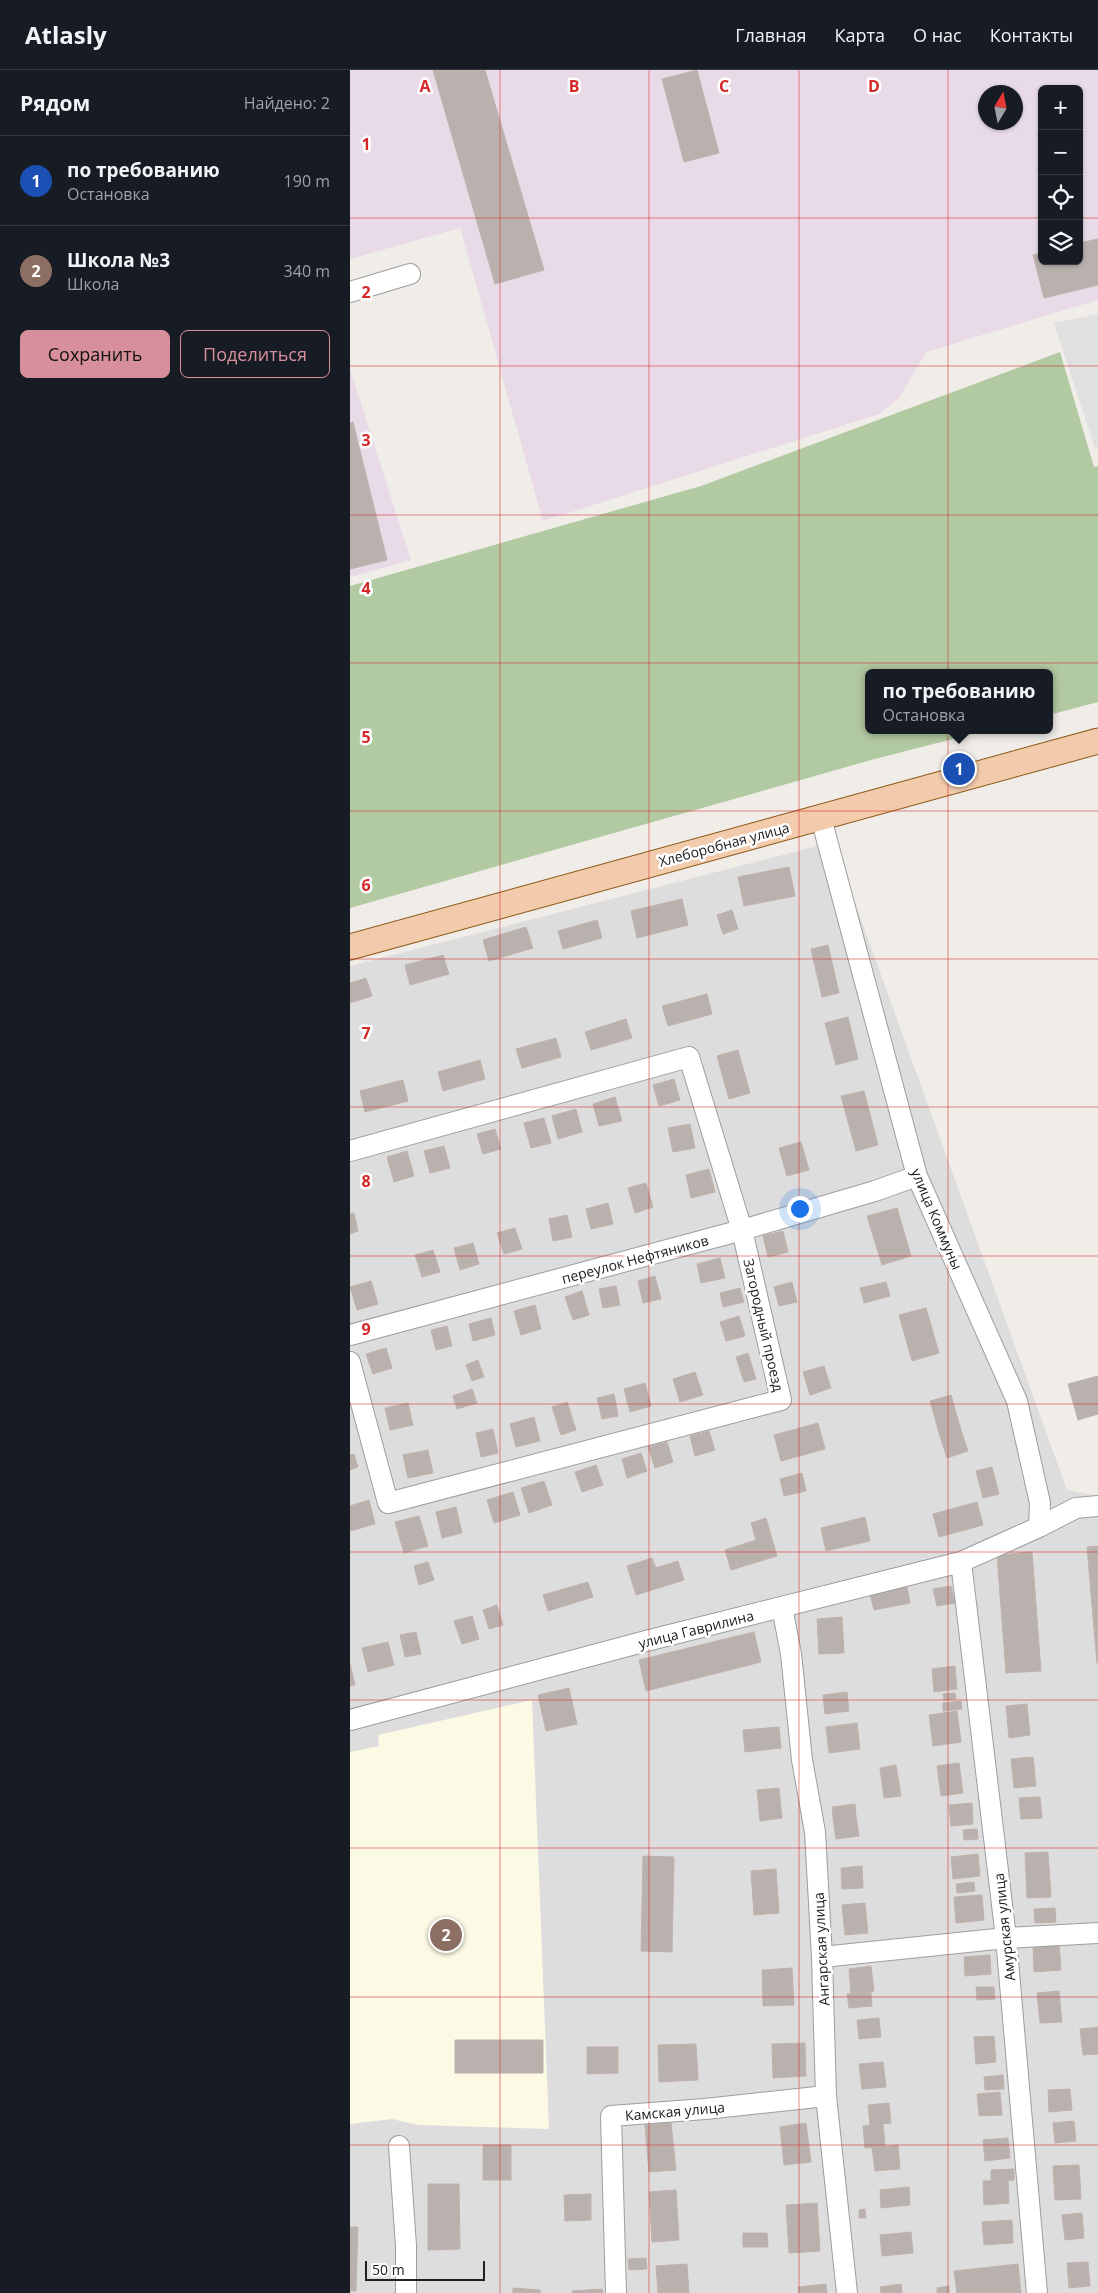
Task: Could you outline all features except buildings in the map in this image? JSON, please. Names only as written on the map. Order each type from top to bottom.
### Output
[{"type":"main road","name":"Хлеборобная улица","points":[[350,947],[1098,741]]},
{"type":"street","points":[[350,292],[410,274]]},
{"type":"street","name":"улица Коммуны","points":[[821,818],[917,1176],[1017,1401],[1040,1503],[1039,1527]]},
{"type":"street","name":"Загородный проезд","points":[[350,1151],[689,1057],[742,1230],[781,1400],[388,1503],[350,1362]]},
{"type":"street","name":"переулок Нефтяников","points":[[350,1335],[742,1230],[875,1191],[917,1176]]},
{"type":"street","name":"улица Гаврилина","points":[[350,1720],[961,1562],[1076,1508],[1098,1506]]},
{"type":"street","name":"Амурская улица","points":[[961,1562],[1006,1938],[1037,2293]]},
{"type":"street","name":"Ангарская улица","points":[[782,1607],[791,1654],[802,1760],[815,1832],[822,1957],[826,2096],[847,2293]]},
{"type":"street","points":[[822,1957],[1006,1938],[1098,1933]]},
{"type":"street","name":"Камская улица","points":[[616,2293],[611,2116],[826,2096]]},
{"type":"street","points":[[399,2146],[406,2246],[406,2293]]},
{"type":"shaded area","points":[[350,70],[1098,70],[1098,300],[926,352],[899,398],[879,414],[543,521],[460,228],[350,259]]},
{"type":"shaded area","points":[[1098,314],[1098,447],[1095,448],[1054,323]]},
{"type":"shaded area","points":[[350,369],[411,560],[350,577]]},
{"type":"shaded area","points":[[833,842],[1067,1490],[1098,1496],[1098,2293],[350,2293],[350,966]]},
{"type":"shaded area","points":[[532,1700],[549,2129],[418,2125],[392,2119],[350,2124],[350,1752],[379,1746],[378,1735]]},
{"type":"green space","points":[[1060,352],[1094,467],[1098,466],[1098,702],[1053,714],[1053,669],[865,669],[865,734],[972,734],[871,760],[350,908],[350,586],[701,486]]},
{"type":"place","name":"по требованию","points":[[959,769]]},
{"type":"place","name":"Школа №3","points":[[446,1935]]}]
